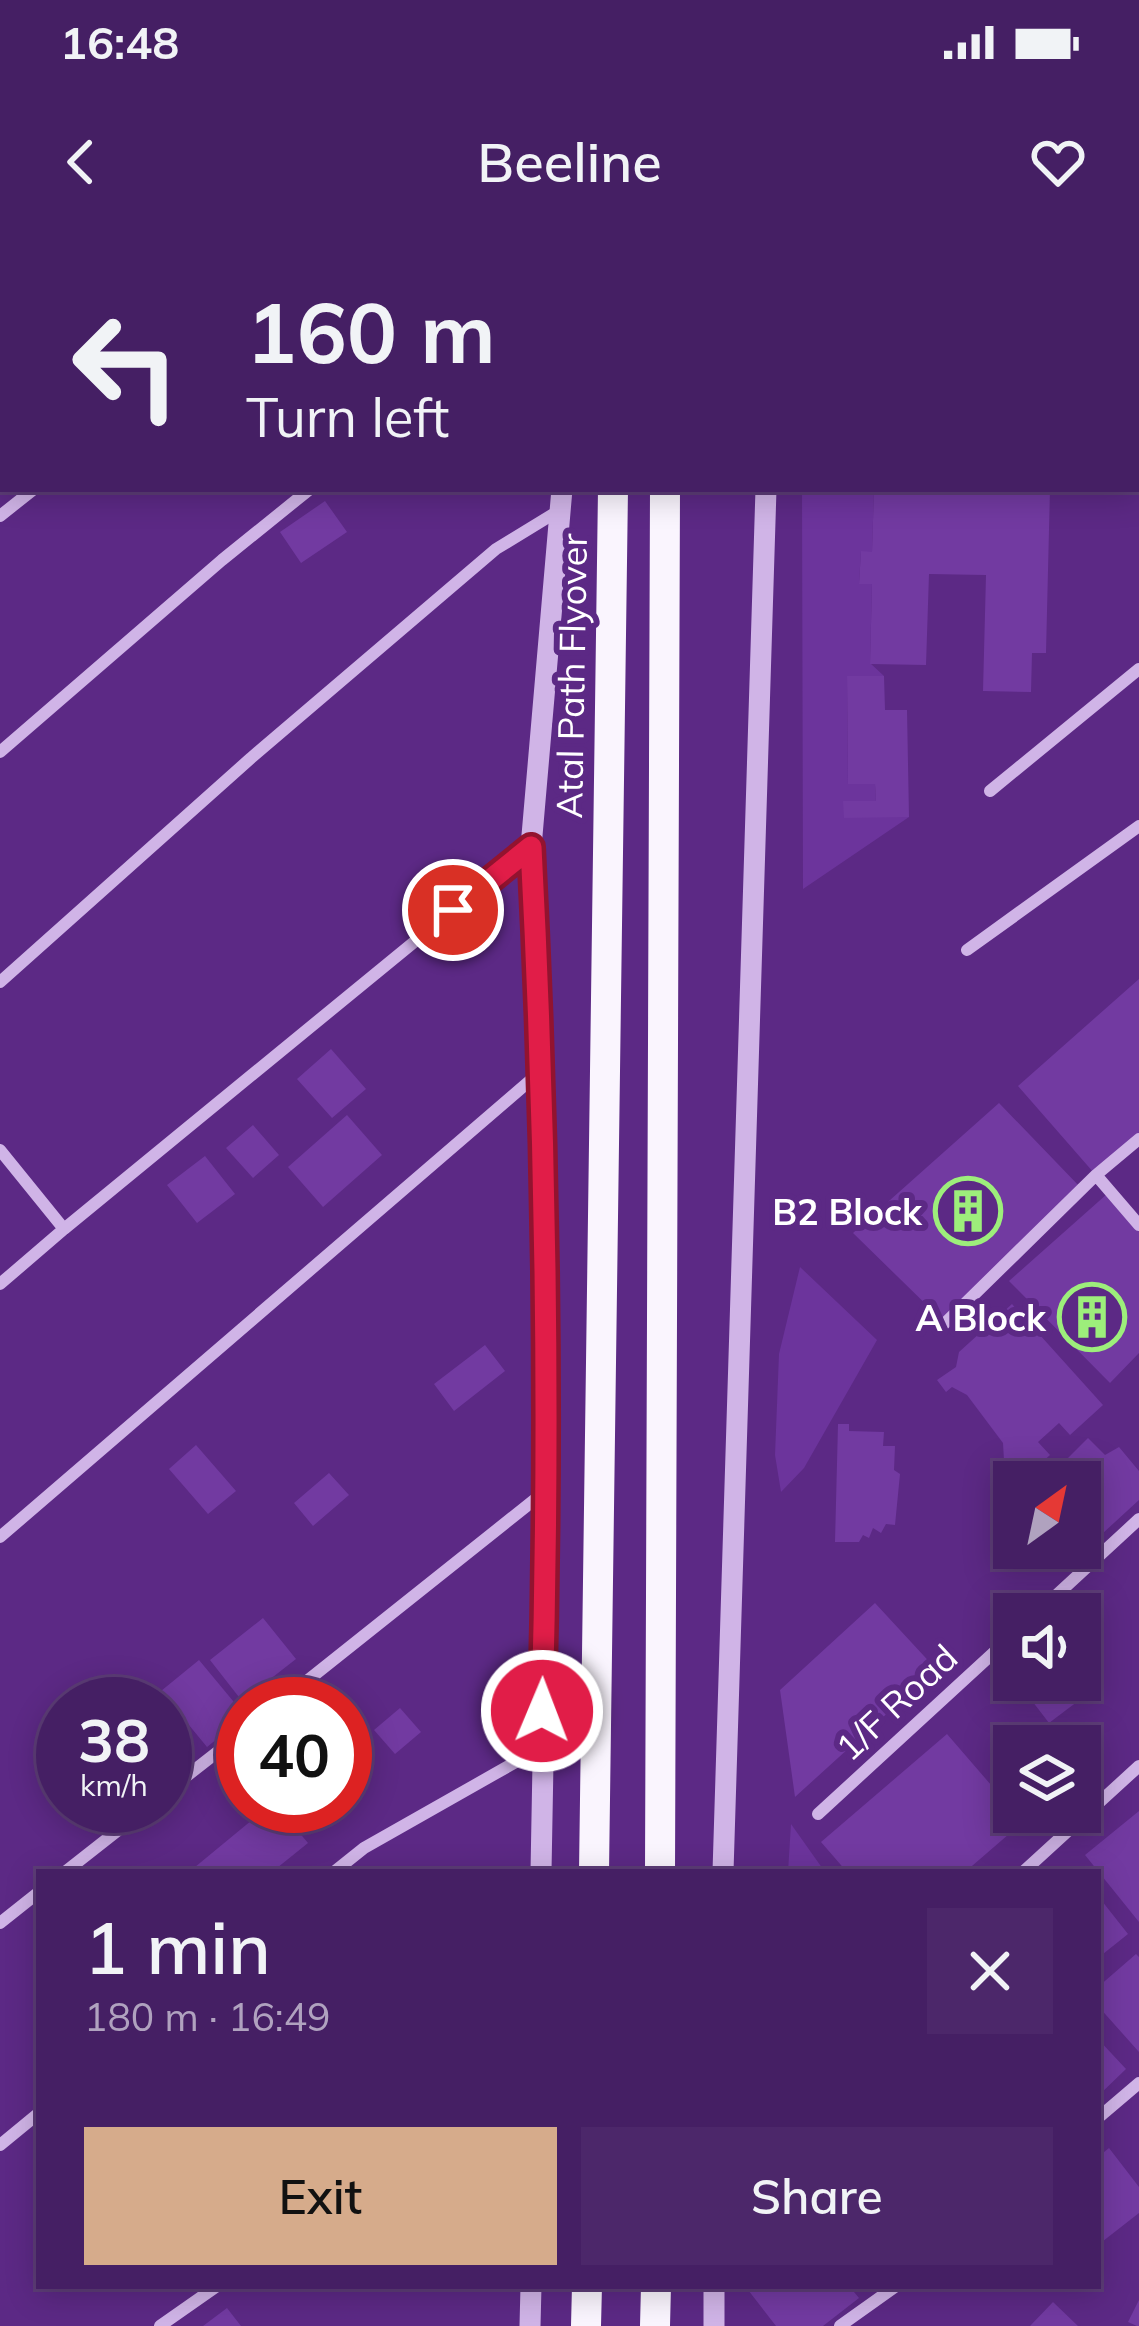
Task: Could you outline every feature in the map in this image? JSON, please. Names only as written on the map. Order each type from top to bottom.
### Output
[{"type":"main road","name":"Atal Path Flyover","points":[[594,1869],[613,492]]},
{"type":"main road","points":[[660,1869],[665,492]]},
{"type":"main road","points":[[586,2326],[587,2289]]},
{"type":"main road","points":[[656,2289],[656,2326]]},
{"type":"street","points":[[0,516],[30,492]]},
{"type":"street","points":[[0,752],[306,492]]},
{"type":"street","points":[[723,1869],[766,492]]},
{"type":"street","points":[[541,1869],[548,1489],[542,1071],[531,847],[561,499]]},
{"type":"street","points":[[0,982],[251,758],[561,499]]},
{"type":"street","points":[[990,791],[1139,668]]},
{"type":"street","points":[[967,950],[1139,826]]},
{"type":"street","points":[[0,1284],[531,847]]},
{"type":"street","points":[[0,1537],[542,1071]]},
{"type":"street","points":[[939,1329],[1139,1139]]},
{"type":"street","points":[[0,1150],[64,1228]]},
{"type":"street","points":[[1096,1175],[1139,1225]]},
{"type":"street","points":[[312,1677],[548,1489]]},
{"type":"street","points":[[1059,1593],[1139,1519]]},
{"type":"street","name":"1/F Road","points":[[818,1814],[993,1653]]},
{"type":"street","points":[[192,1772],[216,1753]]},
{"type":"street","points":[[338,1869],[364,1847],[520,1759],[542,1755]]},
{"type":"street","points":[[1026,1869],[1139,1766]]},
{"type":"street","points":[[69,1869],[114,1833]]},
{"type":"street","points":[[0,1923],[36,1894]]},
{"type":"street","points":[[1101,2115],[1139,2083]]},
{"type":"street","points":[[0,2145],[36,2115]]},
{"type":"street","points":[[160,2326],[214,2289]]},
{"type":"street","points":[[530,2326],[531,2289]]},
{"type":"street","points":[[714,2289],[714,2326]]},
{"type":"street","points":[[840,2326],[892,2289]]},
{"type":"shaded area","points":[[802,492],[874,492],[872,552],[861,552],[859,583],[872,584],[870,663],[884,676],[847,677],[848,783],[875,784],[876,801],[844,817],[909,817],[803,889]]},
{"type":"shaded area","points":[[800,1267],[877,1340],[804,1468],[781,1492],[775,1455],[779,1354]]},
{"type":"shaded area","points":[[791,1824],[823,1869],[788,1869]]},
{"type":"building","points":[[874,492],[1050,492],[1046,653],[1032,653],[1031,692],[983,691],[986,575],[929,574],[926,665],[870,664],[872,584],[859,584],[861,551],[872,552]]},
{"type":"building","points":[[325,501],[347,532],[301,563],[280,532]]},
{"type":"building","points":[[847,676],[884,676],[885,710],[907,710],[909,817],[844,818],[843,801],[876,801],[875,784],[848,784]]},
{"type":"building","points":[[1139,979],[1139,1135],[1094,1173],[1018,1086]]},
{"type":"building","points":[[331,1049],[366,1089],[332,1118],[297,1079]]},
{"type":"building","name":"B2 Block","points":[[999,1103],[1081,1188],[942,1320],[853,1233]]},
{"type":"building","points":[[347,1115],[382,1155],[323,1207],[288,1167]]},
{"type":"building","points":[[253,1125],[279,1155],[253,1178],[226,1148]]},
{"type":"building","points":[[205,1156],[235,1194],[197,1223],[167,1185]]},
{"type":"building","name":"A Block","points":[[1107,1194],[1139,1230],[1139,1353],[1110,1383],[1009,1281]]},
{"type":"building","points":[[1012,1304],[1103,1405],[1070,1435],[1059,1423],[1038,1442],[1050,1455],[1044,1461],[1004,1461],[1003,1443],[967,1395],[952,1387],[946,1392],[937,1380],[956,1367],[959,1352]]},
{"type":"building","points":[[485,1345],[505,1371],[454,1411],[434,1384]]},
{"type":"building","points":[[838,1424],[849,1424],[849,1431],[884,1432],[883,1446],[895,1446],[894,1470],[900,1474],[895,1525],[886,1524],[881,1533],[873,1528],[869,1538],[863,1535],[859,1542],[835,1542]]},
{"type":"building","points":[[1088,1438],[1105,1455],[1119,1447],[1139,1471],[1139,1500],[1101,1535],[1101,1461],[1065,1461]]},
{"type":"building","points":[[196,1445],[236,1491],[208,1514],[169,1469]]},
{"type":"building","points":[[329,1473],[349,1495],[313,1526],[294,1503]]},
{"type":"building","points":[[875,1603],[936,1669],[795,1797],[780,1690]]},
{"type":"building","points":[[263,1618],[296,1659],[273,1677],[223,1677],[210,1660]]},
{"type":"building","points":[[199,1660],[216,1680],[216,1740],[207,1747],[192,1729],[192,1677],[178,1677]]},
{"type":"building","points":[[1032,1701],[1078,1701],[1049,1723]]},
{"type":"building","points":[[400,1708],[421,1732],[395,1754],[374,1730]]},
{"type":"building","points":[[947,1734],[993,1787],[993,1833],[1010,1833],[968,1869],[844,1869],[821,1842]]},
{"type":"building","points":[[1139,1811],[1139,1922],[1101,1869],[1085,1855]]},
{"type":"building","points":[[236,1833],[300,1833],[308,1843],[276,1869],[193,1869]]},
{"type":"building","points":[[1101,1900],[1128,1934],[1101,1956]]},
{"type":"building","points":[[1136,1954],[1139,1957],[1139,2052],[1101,2009],[1101,1984]]},
{"type":"building","points":[[1101,2042],[1126,2069],[1101,2093]]},
{"type":"building","points":[[1109,2148],[1139,2187],[1139,2213],[1101,2243],[1101,2155]]},
{"type":"building","points":[[747,2289],[852,2289],[859,2298],[823,2326],[776,2326]]},
{"type":"building","points":[[1139,2300],[1139,2326],[1137,2326],[1128,2322]]},
{"type":"building","points":[[1053,2302],[1078,2326],[1030,2326]]},
{"type":"building","points":[[227,2308],[241,2326],[203,2326]]},
{"type":"place","name":"B2 Block","points":[[968,1211]]},
{"type":"place","name":"A Block","points":[[1092,1317]]},
{"type":"route","points":[[453,910],[531,847],[542,1071],[547,1396],[542,1711]]}]
